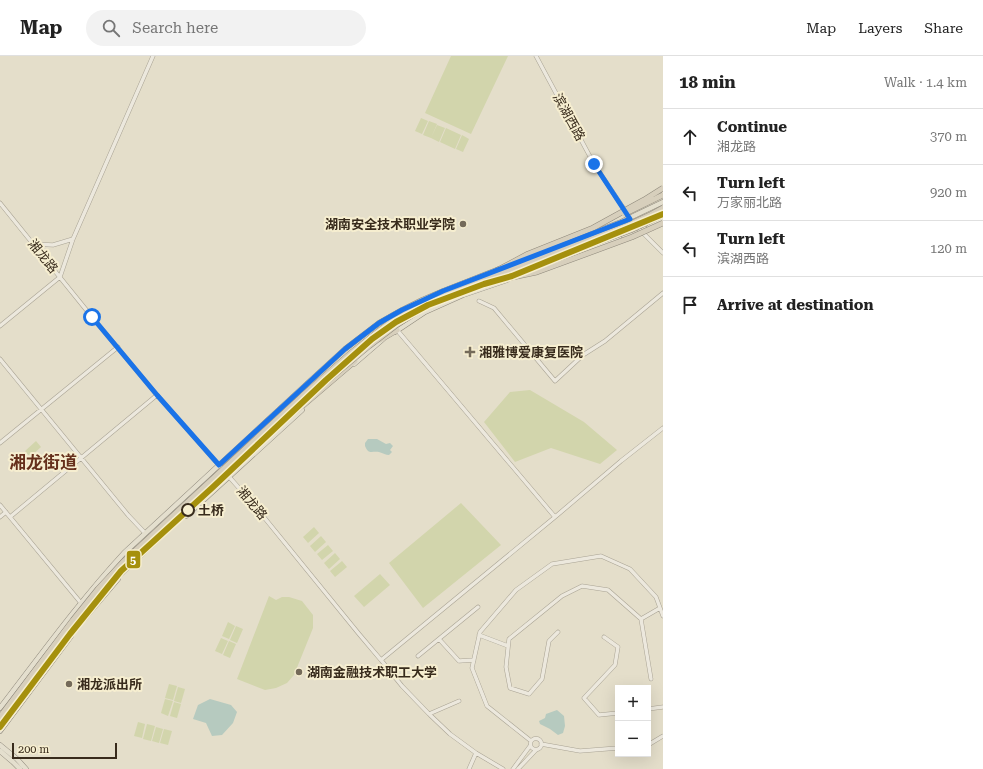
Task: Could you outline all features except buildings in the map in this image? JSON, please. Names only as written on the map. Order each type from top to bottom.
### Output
[{"type":"highway","points":[[593,228],[663,188]]},
{"type":"highway","points":[[0,725],[102,591],[304,400],[363,350],[395,326],[422,309],[480,282],[528,254],[617,218],[663,195]]},
{"type":"highway","points":[[0,717],[77,615],[98,589],[119,567],[151,535],[307,392],[352,352],[394,319],[421,304],[628,225],[663,208]]},
{"type":"highway","points":[[480,282],[631,230],[663,215]]},
{"type":"highway","points":[[480,282],[537,272],[632,238],[663,223]]},
{"type":"highway","points":[[263,439],[380,340],[397,330]]},
{"type":"main road","points":[[0,708],[81,603],[124,553],[345,349],[379,323],[402,310],[443,291],[630,219],[663,202]]},
{"type":"main road","points":[[0,731],[79,625],[113,584],[305,407],[382,341],[424,312],[463,295],[641,231],[663,219]]},
{"type":"main road","points":[[0,745],[17,759],[26,769]]},
{"type":"main road","points":[[0,752],[14,762],[20,769]]},
{"type":"street","points":[[0,326],[60,278],[73,240],[153,56]]},
{"type":"street","name":"滨湖西路","points":[[536,56],[594,164],[630,219],[663,253]]},
{"type":"street","name":"湘龙路","points":[[0,203],[92,317],[157,395],[254,505],[402,686],[428,714],[450,734],[476,753],[503,769]]},
{"type":"street","points":[[33,244],[53,244],[73,240]]},
{"type":"street","points":[[479,301],[494,308],[555,381],[583,354],[605,340],[663,293]]},
{"type":"street","points":[[397,330],[555,517]]},
{"type":"street","points":[[0,443],[118,348]]},
{"type":"street","points":[[0,360],[128,515],[145,533]]},
{"type":"street","points":[[10,517],[157,395]]},
{"type":"street","points":[[382,660],[621,461],[663,428]]},
{"type":"street","points":[[0,505],[81,603]]},
{"type":"street","points":[[0,516],[6,512]]},
{"type":"street","points":[[536,750],[533,749],[530,744],[487,706],[472,668],[480,632],[516,590],[552,564],[601,556],[630,569],[656,597],[663,616]]},
{"type":"street","points":[[558,632],[548,641],[542,679],[529,694],[510,688],[506,667],[509,639],[562,596],[582,586],[608,590],[641,619],[651,679]]},
{"type":"street","points":[[418,656],[478,607]]},
{"type":"street","points":[[641,619],[660,608]]},
{"type":"street","points":[[479,635],[508,646]]},
{"type":"street","points":[[604,637],[618,647],[615,665],[584,698],[599,715],[615,713]]},
{"type":"street","points":[[439,639],[459,661],[474,660]]},
{"type":"street","points":[[428,714],[459,701]]},
{"type":"street","points":[[651,709],[663,707]]},
{"type":"street","points":[[651,743],[663,736]]},
{"type":"street","points":[[513,769],[534,739],[540,741],[541,744],[580,751],[615,748]]},
{"type":"street","points":[[518,769],[536,750],[540,748],[541,744]]},
{"type":"street","points":[[469,769],[476,753]]},
{"type":"green space","points":[[451,56],[508,56],[471,134],[425,113]]},
{"type":"green space","points":[[421,118],[428,121],[422,134],[415,131]]},
{"type":"green space","points":[[429,121],[437,124],[431,138],[423,135]]},
{"type":"green space","points":[[437,125],[445,128],[439,142],[431,138]]},
{"type":"green space","points":[[446,128],[461,135],[455,149],[440,142]]},
{"type":"green space","points":[[462,135],[469,139],[463,152],[456,149]]},
{"type":"green space","points":[[530,390],[584,422],[617,450],[600,464],[551,448],[515,462],[484,422],[510,392]]},
{"type":"green space","points":[[36,441],[41,447],[30,457],[25,451]]},
{"type":"green space","points":[[461,503],[501,545],[423,608],[389,563]]},
{"type":"green space","points":[[314,527],[319,533],[308,543],[303,537]]},
{"type":"green space","points":[[321,536],[326,542],[315,552],[310,546]]},
{"type":"green space","points":[[328,545],[333,551],[322,560],[317,554]]},
{"type":"green space","points":[[335,553],[340,559],[329,569],[324,563]]},
{"type":"green space","points":[[342,561],[347,567],[335,577],[330,571]]},
{"type":"green space","points":[[380,574],[390,585],[364,607],[354,596]]},
{"type":"green space","points":[[269,596],[276,600],[282,597],[289,597],[302,601],[313,615],[313,628],[294,675],[287,683],[276,688],[265,690],[237,679]]},
{"type":"green space","points":[[228,622],[235,626],[229,639],[222,636]]},
{"type":"green space","points":[[236,626],[243,629],[237,643],[230,640]]},
{"type":"green space","points":[[221,638],[228,641],[222,654],[215,651]]},
{"type":"green space","points":[[229,641],[236,644],[230,658],[223,655]]},
{"type":"green space","points":[[169,684],[177,686],[173,700],[165,698]]},
{"type":"green space","points":[[178,687],[185,689],[181,703],[174,701]]},
{"type":"green space","points":[[165,699],[173,701],[168,716],[161,713]]},
{"type":"green space","points":[[174,702],[181,704],[177,718],[170,716]]},
{"type":"green space","points":[[138,722],[145,724],[142,738],[134,736]]},
{"type":"green space","points":[[147,724],[155,726],[151,741],[143,739]]},
{"type":"green space","points":[[156,727],[163,729],[159,743],[152,741]]},
{"type":"green space","points":[[164,729],[172,731],[168,745],[160,743]]},
{"type":"shaded area","points":[[368,439],[377,439],[386,444],[390,443],[393,446],[390,450],[392,452],[387,455],[379,452],[369,452],[365,446]]},
{"type":"shaded area","points":[[210,699],[231,705],[237,712],[233,723],[222,735],[212,736],[206,723],[193,719],[198,705]]},
{"type":"shaded area","points":[[557,710],[564,716],[565,726],[563,733],[558,735],[540,724],[539,721],[545,718],[546,714]]},
{"type":"transit line","name":"5","points":[[0,727],[70,634],[121,571],[372,339],[396,322],[428,305],[484,284],[512,276],[663,214]]},
{"type":"place","name":"湖南安全技术职业学院","points":[[463,224]]},
{"type":"place","name":"湘雅博爱康复医院","points":[[470,352]]},
{"type":"place","name":"土桥","points":[[188,510]]},
{"type":"place","name":"湖南金融技术职工大学","points":[[299,672]]},
{"type":"place","name":"湘龙派出所","points":[[69,684]]},
{"type":"district","name":"湘龙街道","points":[[43,462]]},
{"type":"route","points":[[92,317],[157,395],[219,465],[345,349],[379,323],[402,310],[443,291],[630,219],[594,164]]}]
